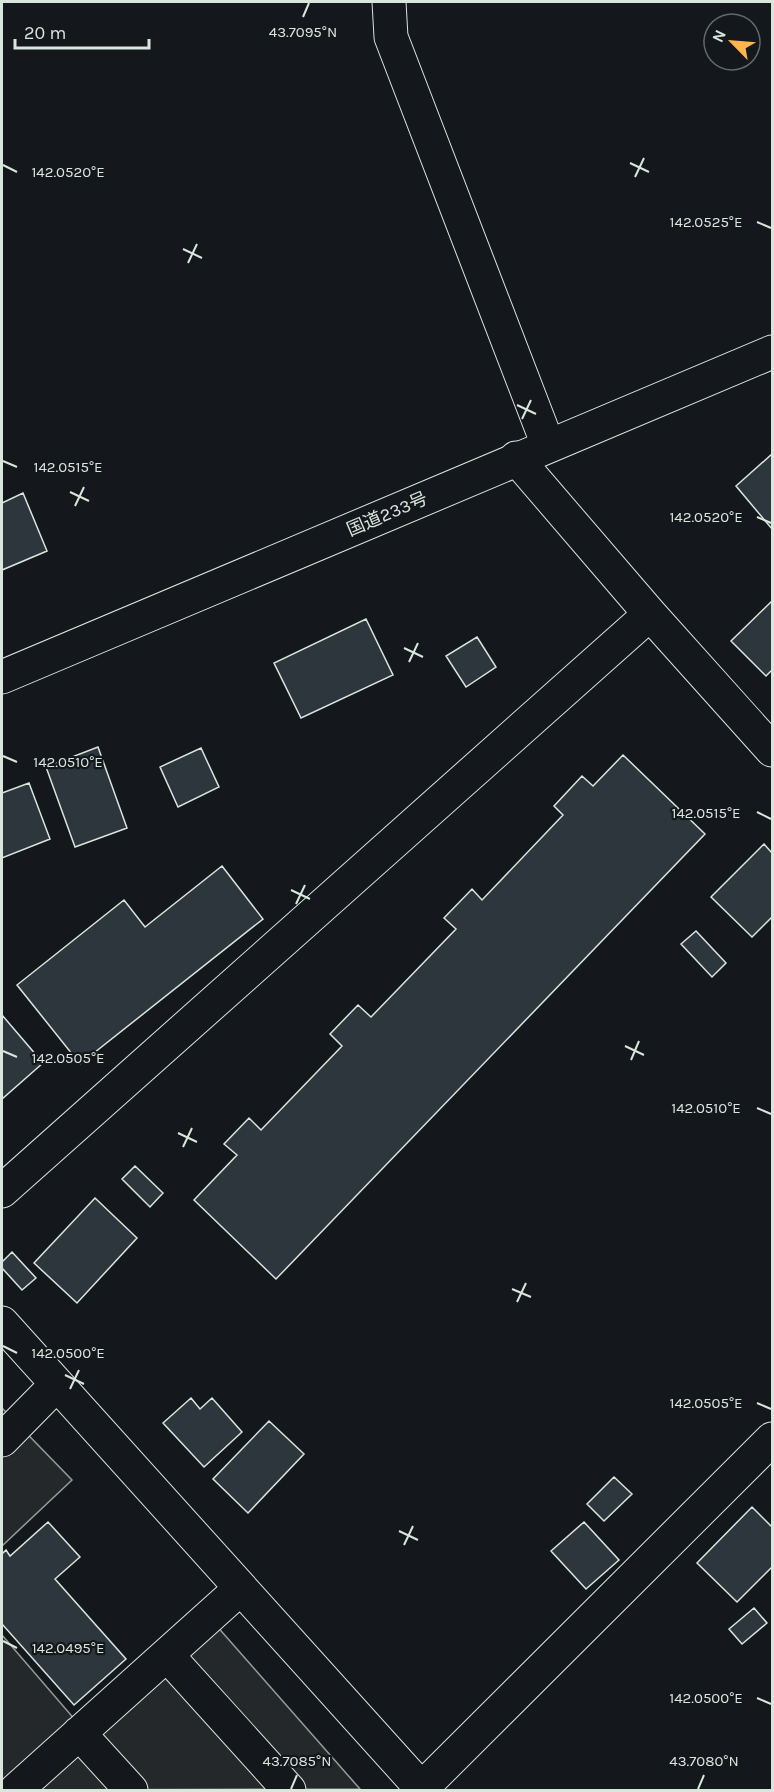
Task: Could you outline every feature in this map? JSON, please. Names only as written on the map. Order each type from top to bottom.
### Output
[{"type":"main road","points":[[389,2],[391,37],[548,445]]},
{"type":"main road","name":"国道233号","points":[[2,677],[516,458],[772,352]]},
{"type":"main road","points":[[516,458],[650,614],[772,750]]},
{"type":"main road","points":[[2,1191],[650,614]]},
{"type":"main road","points":[[2,1323],[422,1790],[772,1441]]},
{"type":"main road","points":[[2,1440],[57,1384]]},
{"type":"main road","points":[[16,1791],[241,1588]]},
{"type":"main road","points":[[167,1655],[289,1791]]},
{"type":"main road","points":[[79,1734],[131,1791]]},
{"type":"shaded area","points":[[2,1408],[72,1480],[2,1546]]},
{"type":"shaded area","points":[[200,1607],[360,1789],[2,1790],[2,1635],[76,1721]]},
{"type":"building","points":[[772,454],[772,529],[736,486]]},
{"type":"building","points":[[23,493],[47,551],[2,570],[2,503]]},
{"type":"building","points":[[772,601],[772,670],[766,676],[731,641]]},
{"type":"building","points":[[366,619],[393,675],[301,718],[274,663]]},
{"type":"building","points":[[477,637],[496,667],[466,687],[446,656]]},
{"type":"building","points":[[98,747],[127,828],[75,847],[46,767]]},
{"type":"building","points":[[201,748],[219,787],[178,807],[160,767]]},
{"type":"building","points":[[623,755],[705,834],[276,1279],[194,1200],[237,1155],[224,1144],[249,1118],[261,1130],[342,1046],[330,1034],[358,1005],[371,1017],[456,929],[444,918],[472,889],[482,900],[563,815],[554,806],[582,776],[593,786]]},
{"type":"building","points":[[29,783],[50,839],[2,858],[2,793]]},
{"type":"building","points":[[764,844],[772,853],[772,917],[752,937],[711,897]]},
{"type":"building","points":[[222,866],[263,919],[80,1064],[17,985],[124,900],[145,927]]},
{"type":"building","points":[[696,931],[726,963],[712,977],[681,944]]},
{"type":"building","points":[[2,1015],[43,1063],[2,1099]]},
{"type":"building","points":[[135,1166],[163,1193],[150,1207],[122,1179]]},
{"type":"building","points":[[95,1198],[137,1238],[77,1303],[34,1263]]},
{"type":"building","points":[[12,1252],[36,1278],[22,1290],[2,1268],[2,1262]]},
{"type":"building","points":[[191,1398],[200,1409],[212,1398],[242,1432],[204,1467],[163,1423]]},
{"type":"building","points":[[269,1421],[304,1454],[248,1513],[213,1479]]},
{"type":"building","points":[[614,1477],[632,1494],[604,1521],[587,1504]]},
{"type":"building","points":[[752,1507],[772,1527],[772,1567],[737,1602],[697,1563]]},
{"type":"building","points":[[48,1522],[80,1557],[55,1579],[126,1659],[74,1705],[2,1624],[2,1554],[6,1550],[10,1556]]},
{"type":"building","points":[[584,1522],[619,1560],[586,1589],[551,1551]]},
{"type":"building","points":[[754,1608],[767,1623],[742,1644],[729,1629]]}]
